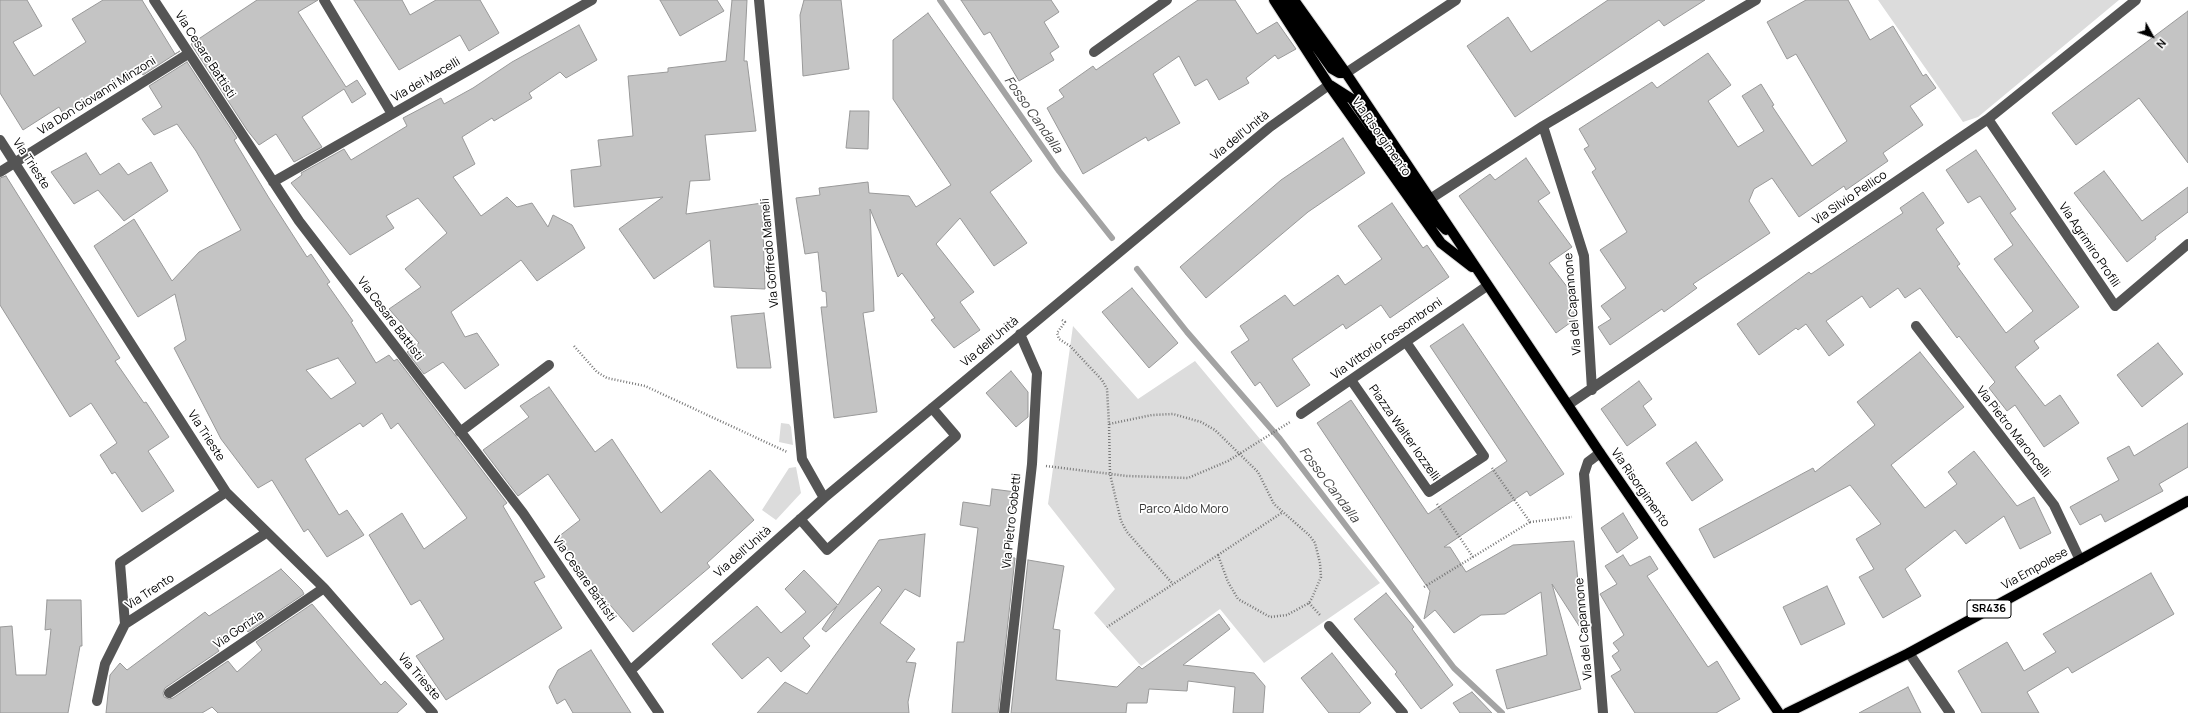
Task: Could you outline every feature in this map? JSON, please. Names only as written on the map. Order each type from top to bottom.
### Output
[{"type":"main road","name":"Via Risorgimento","points":[[1274,0],[1329,85],[1441,244],[1470,264],[1482,277]]},
{"type":"main road","points":[[1284,0],[1332,69],[1339,73],[1346,73]]},
{"type":"main road","name":"Via Risorgimento","points":[[1294,0],[1346,73],[1488,286],[1569,404],[1600,453],[1780,713]]},
{"type":"main road","points":[[1329,85],[1352,99],[1432,216],[1464,249]]},
{"type":"main road","name":"Via Empolese","points":[[1787,713],[1909,653],[2188,501]]},
{"type":"street","name":"Via Cesare Battisti","points":[[154,0],[299,221],[523,513],[659,713]]},
{"type":"street","points":[[324,0],[392,114]]},
{"type":"street","name":"Via dei Macelli","points":[[273,182],[592,0]]},
{"type":"street","name":"Via Goffredo Mameli","points":[[760,0],[802,459],[824,498]]},
{"type":"street","points":[[1094,52],[1167,0]]},
{"type":"street","points":[[1346,73],[1456,0]]},
{"type":"street","points":[[1430,199],[1543,126],[1756,0]]},
{"type":"street","name":"Via Silvio Pellico","points":[[1569,404],[1592,390],[1988,119],[2136,0]]},
{"type":"street","name":"Via Don Giovanni Minzoni","points":[[0,172],[188,54]]},
{"type":"street","name":"Via dell'Unità","points":[[631,670],[824,498],[1270,127],[1329,85]]},
{"type":"street","name":"Via Agrimiro Profili","points":[[1988,119],[2115,306],[2188,244]]},
{"type":"street","name":"Via del Capannone","points":[[1543,126],[1584,256],[1592,390]]},
{"type":"street","name":"Via Trieste","points":[[0,140],[226,492],[266,533],[324,588],[433,713]]},
{"type":"street","name":"Via Vittorio Fossombroni","points":[[1301,414],[1488,286]]},
{"type":"street","name":"Via Pietro Maroncelli","points":[[1916,326],[2054,505],[2080,560]]},
{"type":"street","name":"Via Pietro Gobetti","points":[[1004,713],[1032,464],[1036,373],[1020,334]]},
{"type":"street","points":[[1406,342],[1484,456]]},
{"type":"street","points":[[460,432],[549,365]]},
{"type":"street","name":"Piazza Walter Iozzelli","points":[[1351,380],[1429,492],[1484,456]]},
{"type":"street","points":[[800,519],[827,550],[956,436],[932,408]]},
{"type":"street","name":"Via del Capannone","points":[[1600,453],[1588,462],[1584,474],[1604,713]]},
{"type":"street","name":"Via Trento","points":[[226,492],[120,563],[125,624],[266,533]]},
{"type":"street","name":"Via Gorizia","points":[[169,693],[324,588]]},
{"type":"street","points":[[97,701],[105,664],[125,624]]},
{"type":"street","points":[[1329,626],[1403,713]]},
{"type":"street","points":[[1909,653],[1950,713]]},
{"type":"path","points":[[1052,308],[1065,322],[1057,333],[1059,339],[1070,346],[1102,380],[1106,389],[1109,424],[1110,474],[1121,521],[1127,532],[1173,584]]},
{"type":"path","points":[[574,346],[597,372],[607,378],[645,386],[802,459]]},
{"type":"path","points":[[1109,424],[1152,415],[1173,414],[1201,422],[1215,430],[1241,453],[1263,479],[1274,504],[1301,526],[1315,543],[1320,563],[1321,577],[1317,590],[1309,603],[1288,615],[1270,617],[1261,614],[1243,603],[1234,595],[1218,555]]},
{"type":"path","points":[[1032,464],[1110,474],[1188,478],[1228,461],[1281,428]]},
{"type":"path","points":[[1484,456],[1530,522]]},
{"type":"path","points":[[1429,492],[1473,557]]},
{"type":"path","points":[[1107,627],[1283,512]]},
{"type":"path","points":[[1424,587],[1530,522],[1588,515]]},
{"type":"green space","points":[[1878,0],[2119,0],[1978,117],[1963,122]]},
{"type":"green space","name":"Parco Aldo Moro","points":[[1073,326],[1138,399],[1195,361],[1380,583],[1264,663],[1220,609],[1141,666],[1094,613],[1115,589],[1048,504]]},
{"type":"green space","points":[[781,423],[789,424],[791,427],[793,445],[779,442]]},
{"type":"green space","points":[[796,467],[801,493],[776,520],[762,510],[789,468]]},
{"type":"building","points":[[0,0],[27,0],[42,26],[13,42],[34,76],[86,42],[72,19],[103,0],[142,0],[175,54],[180,51],[143,75],[138,67],[63,114],[59,107],[23,130],[0,93]]},
{"type":"building","points":[[257,0],[318,0],[298,12],[346,87],[357,80],[366,94],[352,103],[344,89],[302,117],[322,147],[294,162],[276,134],[259,145],[247,130],[191,44]]},
{"type":"building","points":[[354,0],[402,0],[410,15],[436,0],[480,0],[499,33],[469,51],[460,35],[399,70]]},
{"type":"building","points":[[660,0],[717,0],[724,11],[680,36]]},
{"type":"building","points":[[732,0],[747,0],[744,61],[747,61],[756,131],[705,135],[710,180],[690,181],[686,214],[762,203],[765,289],[714,287],[710,240],[654,279],[619,229],[663,197],[574,207],[571,170],[601,166],[598,140],[633,136],[628,76],[668,72],[668,68],[726,61]]},
{"type":"building","points":[[804,0],[841,0],[849,69],[803,76],[800,15]]},
{"type":"building","points":[[961,0],[1051,0],[1059,12],[1044,22],[1059,47],[1050,53],[1054,60],[1019,81],[990,32],[984,35]]},
{"type":"building","points":[[1198,0],[1235,0],[1257,34],[1277,22],[1296,49],[1278,59],[1275,55],[1246,78],[1249,83],[1219,100],[1207,79],[1195,86],[1179,56],[1153,74],[1180,123],[1148,141],[1146,137],[1083,174],[1047,108],[1064,97],[1059,90],[1093,66],[1096,70]]},
{"type":"building","points":[[1608,0],[1705,0],[1664,26],[1659,20],[1515,117],[1467,46],[1508,17],[1531,52]]},
{"type":"building","points":[[1806,0],[1848,0],[1870,40],[1893,26],[1923,76],[1926,74],[1936,88],[1910,106],[1923,125],[1883,153],[1888,161],[1846,190],[1844,186],[1799,217],[1772,178],[1754,189],[1749,201],[1770,233],[1693,284],[1697,288],[1664,312],[1662,309],[1610,345],[1598,327],[1611,319],[1601,306],[1626,288],[1600,250],[1627,232],[1592,172],[1596,169],[1584,149],[1589,146],[1579,129],[1652,82],[1657,88],[1708,53],[1731,85],[1708,101],[1738,147],[1764,131],[1742,96],[1761,84],[1774,105],[1772,106],[1812,166],[1847,141],[1796,54],[1787,59],[1767,22]]},
{"type":"building","points":[[2188,11],[2188,163],[2139,98],[2076,145],[2052,113]]},
{"type":"building","points":[[928,13],[1032,161],[990,192],[1027,243],[994,266],[960,218],[936,244],[974,292],[960,302],[980,330],[954,348],[931,320],[935,318],[902,273],[898,277],[870,209],[874,311],[863,313],[877,412],[834,418],[821,307],[827,307],[826,292],[822,291],[818,252],[805,254],[796,198],[820,195],[819,188],[868,182],[869,193],[909,196],[916,207],[951,185],[893,99],[893,40]]},
{"type":"building","points":[[579,25],[597,60],[566,78],[560,72],[529,93],[532,98],[494,121],[492,118],[462,137],[475,164],[453,177],[481,216],[507,197],[517,207],[532,203],[548,227],[553,215],[572,225],[585,248],[537,281],[521,260],[451,312],[465,337],[477,333],[499,365],[465,389],[443,362],[424,374],[407,352],[419,343],[389,309],[421,287],[405,269],[447,233],[418,198],[386,216],[394,228],[350,255],[291,183],[302,175],[301,173],[344,149],[351,160],[407,126],[403,118],[441,98],[444,104],[473,88],[512,62]]},
{"type":"building","points":[[187,62],[237,138],[234,140],[307,257],[311,254],[330,282],[327,284],[353,321],[351,322],[376,363],[389,355],[394,361],[397,359],[507,503],[503,506],[545,577],[534,582],[562,628],[446,700],[416,656],[444,639],[420,600],[411,605],[369,535],[402,513],[424,549],[467,518],[398,423],[391,429],[382,413],[363,427],[360,423],[305,459],[339,515],[347,510],[364,535],[327,557],[308,529],[304,532],[272,480],[258,488],[221,439],[174,348],[186,340],[175,294],[138,317],[94,246],[134,219],[172,281],[199,252],[241,230],[196,151],[177,124],[154,135],[142,119],[162,107],[149,86]],"holes":[[[338,358],[356,383],[331,399],[306,370]]]},
{"type":"building","points":[[850,111],[869,111],[868,149],[846,148]]},
{"type":"building","points":[[1343,138],[1365,173],[1308,212],[1206,298],[1180,267],[1281,180]]},
{"type":"building","points":[[1976,150],[2016,209],[2010,213],[2079,307],[2034,341],[2039,348],[2015,367],[2045,406],[2060,395],[2079,423],[2044,447],[2015,405],[2007,411],[1989,388],[1995,382],[1959,336],[1957,338],[1920,288],[1905,298],[1898,288],[1870,308],[1862,296],[1826,321],[1844,345],[1829,356],[1806,324],[1798,330],[1796,328],[1759,355],[1737,324],[1809,272],[1811,274],[1903,213],[1900,208],[1923,192],[1944,223],[1936,229],[1960,264],[1957,266],[2006,333],[2033,311],[1994,259],[2013,245],[1980,196],[1968,203],[1946,170]]},
{"type":"building","points":[[86,153],[100,175],[119,163],[128,175],[151,162],[168,191],[124,221],[98,190],[74,204],[51,172]]},
{"type":"building","points":[[1526,158],[1550,193],[1538,201],[1572,247],[1549,263],[1574,296],[1574,320],[1556,333],[1459,196],[1490,174],[1495,180]]},
{"type":"building","points":[[2104,171],[2142,221],[2188,187],[2188,212],[2155,237],[2156,239],[2127,262],[2074,193]]},
{"type":"building","points":[[6,176],[120,358],[115,361],[144,403],[146,402],[169,437],[148,451],[174,491],[142,512],[115,472],[112,474],[100,455],[117,443],[91,403],[70,417],[0,305],[0,178]]},
{"type":"building","points":[[1392,203],[1423,248],[1427,245],[1449,277],[1390,318],[1381,305],[1346,329],[1343,324],[1292,359],[1310,385],[1277,407],[1260,382],[1255,386],[1231,352],[1249,340],[1240,326],[1285,295],[1294,306],[1338,275],[1345,285],[1382,259],[1358,226]]},
{"type":"building","points":[[1132,288],[1178,343],[1149,368],[1102,312]]},
{"type":"building","points":[[764,313],[771,368],[737,368],[731,316]]},
{"type":"building","points":[[1463,324],[1564,474],[1530,496],[1527,491],[1444,547],[1450,547],[1466,572],[1513,545],[1574,541],[1583,632],[1552,584],[1581,689],[1507,709],[1496,670],[1547,655],[1541,592],[1505,614],[1481,615],[1454,633],[1435,610],[1424,619],[1430,591],[1317,423],[1351,400],[1428,514],[1507,461],[1430,346]]},
{"type":"building","points":[[2158,343],[2183,374],[2142,407],[2117,375]]},
{"type":"building","points":[[1920,352],[1964,407],[1891,465],[1925,508],[1957,484],[1948,472],[1974,451],[2017,506],[2034,497],[2051,533],[2020,549],[2004,516],[1966,544],[1955,530],[1905,569],[1921,596],[1883,618],[1859,577],[1874,569],[1856,539],[1881,524],[1850,485],[1714,558],[1699,529],[1813,468],[1815,472],[1875,425],[1857,402]]},
{"type":"building","points":[[1011,371],[1028,392],[1028,417],[1016,427],[986,393]]},
{"type":"building","points":[[1639,381],[1652,399],[1643,406],[1656,425],[1627,446],[1601,409]]},
{"type":"building","points":[[549,387],[595,452],[612,439],[661,513],[710,470],[754,520],[707,563],[710,567],[633,632],[583,573],[558,537],[580,520],[548,474],[518,496],[483,450],[529,417],[520,406]]},
{"type":"building","points":[[2188,423],[2188,467],[2159,484],[2163,491],[2105,522],[2101,514],[2080,525],[2070,507],[2119,480],[2107,458],[2129,446],[2134,456]]},
{"type":"building","points":[[1696,442],[1723,480],[1692,501],[1666,463]]},
{"type":"building","points":[[992,489],[1016,492],[1009,557],[1015,558],[998,713],[952,713],[957,642],[964,642],[978,528],[960,525],[963,502],[990,506]]},
{"type":"building","points":[[1623,513],[1638,538],[1617,553],[1601,528]]},
{"type":"building","points":[[925,534],[920,597],[905,589],[880,623],[915,649],[906,662],[916,663],[908,702],[909,713],[757,713],[785,682],[807,694],[882,590],[878,586],[826,632],[822,629],[837,606],[803,638],[810,646],[781,672],[768,657],[742,679],[712,644],[757,606],[781,633],[806,612],[785,589],[804,570],[838,605],[879,540]]},
{"type":"building","points":[[1623,555],[1630,566],[1650,556],[1658,569],[1647,576],[1708,667],[1717,661],[1740,699],[1716,713],[1635,713],[1611,676],[1621,670],[1612,656],[1619,651],[1613,643],[1624,635],[1600,594],[1617,584],[1605,566]]},
{"type":"building","points":[[1028,560],[1064,566],[1053,629],[1060,630],[1056,680],[1117,687],[1139,666],[1142,669],[1219,614],[1230,629],[1183,665],[1254,673],[1265,686],[1263,713],[1233,713],[1235,687],[1188,681],[1187,691],[1149,689],[1147,703],[1127,703],[1126,713],[1011,713]]},
{"type":"building","points":[[281,569],[302,590],[304,594],[248,632],[244,627],[217,648],[219,651],[165,688],[163,693],[164,697],[169,699],[173,698],[228,661],[237,672],[262,650],[256,642],[312,604],[381,685],[385,681],[407,704],[397,713],[218,713],[212,707],[202,713],[106,713],[110,675],[120,663],[127,670],[205,612],[209,616]]},
{"type":"building","points":[[2151,573],[2174,614],[2072,673],[2068,667],[2027,692],[2039,713],[1982,713],[1958,671],[2007,642],[2024,671],[2056,652],[2043,634]]},
{"type":"building","points":[[1827,586],[1845,624],[1801,645],[1783,607]]},
{"type":"building","points":[[1386,593],[1414,627],[1412,629],[1453,685],[1421,709],[1395,674],[1397,672],[1354,619]]},
{"type":"building","points":[[47,600],[81,600],[82,646],[80,646],[68,713],[0,713],[0,627],[12,626],[16,675],[46,675],[51,629],[45,630]]},
{"type":"building","points":[[591,650],[631,713],[573,713],[565,699],[557,704],[549,687],[558,670]]},
{"type":"building","points":[[1332,653],[1371,703],[1359,713],[1329,713],[1301,678]]},
{"type":"building","points":[[1908,687],[1921,713],[1859,713]]},
{"type":"building","points":[[1472,692],[1492,713],[1460,713],[1453,703]]},
{"type":"waterway","name":"Fosso Candalla","points":[[940,0],[1059,171],[1112,238]]},
{"type":"waterway","name":"Fosso Candalla","points":[[1137,269],[1187,332],[1280,439],[1454,668],[1502,713]]}]
